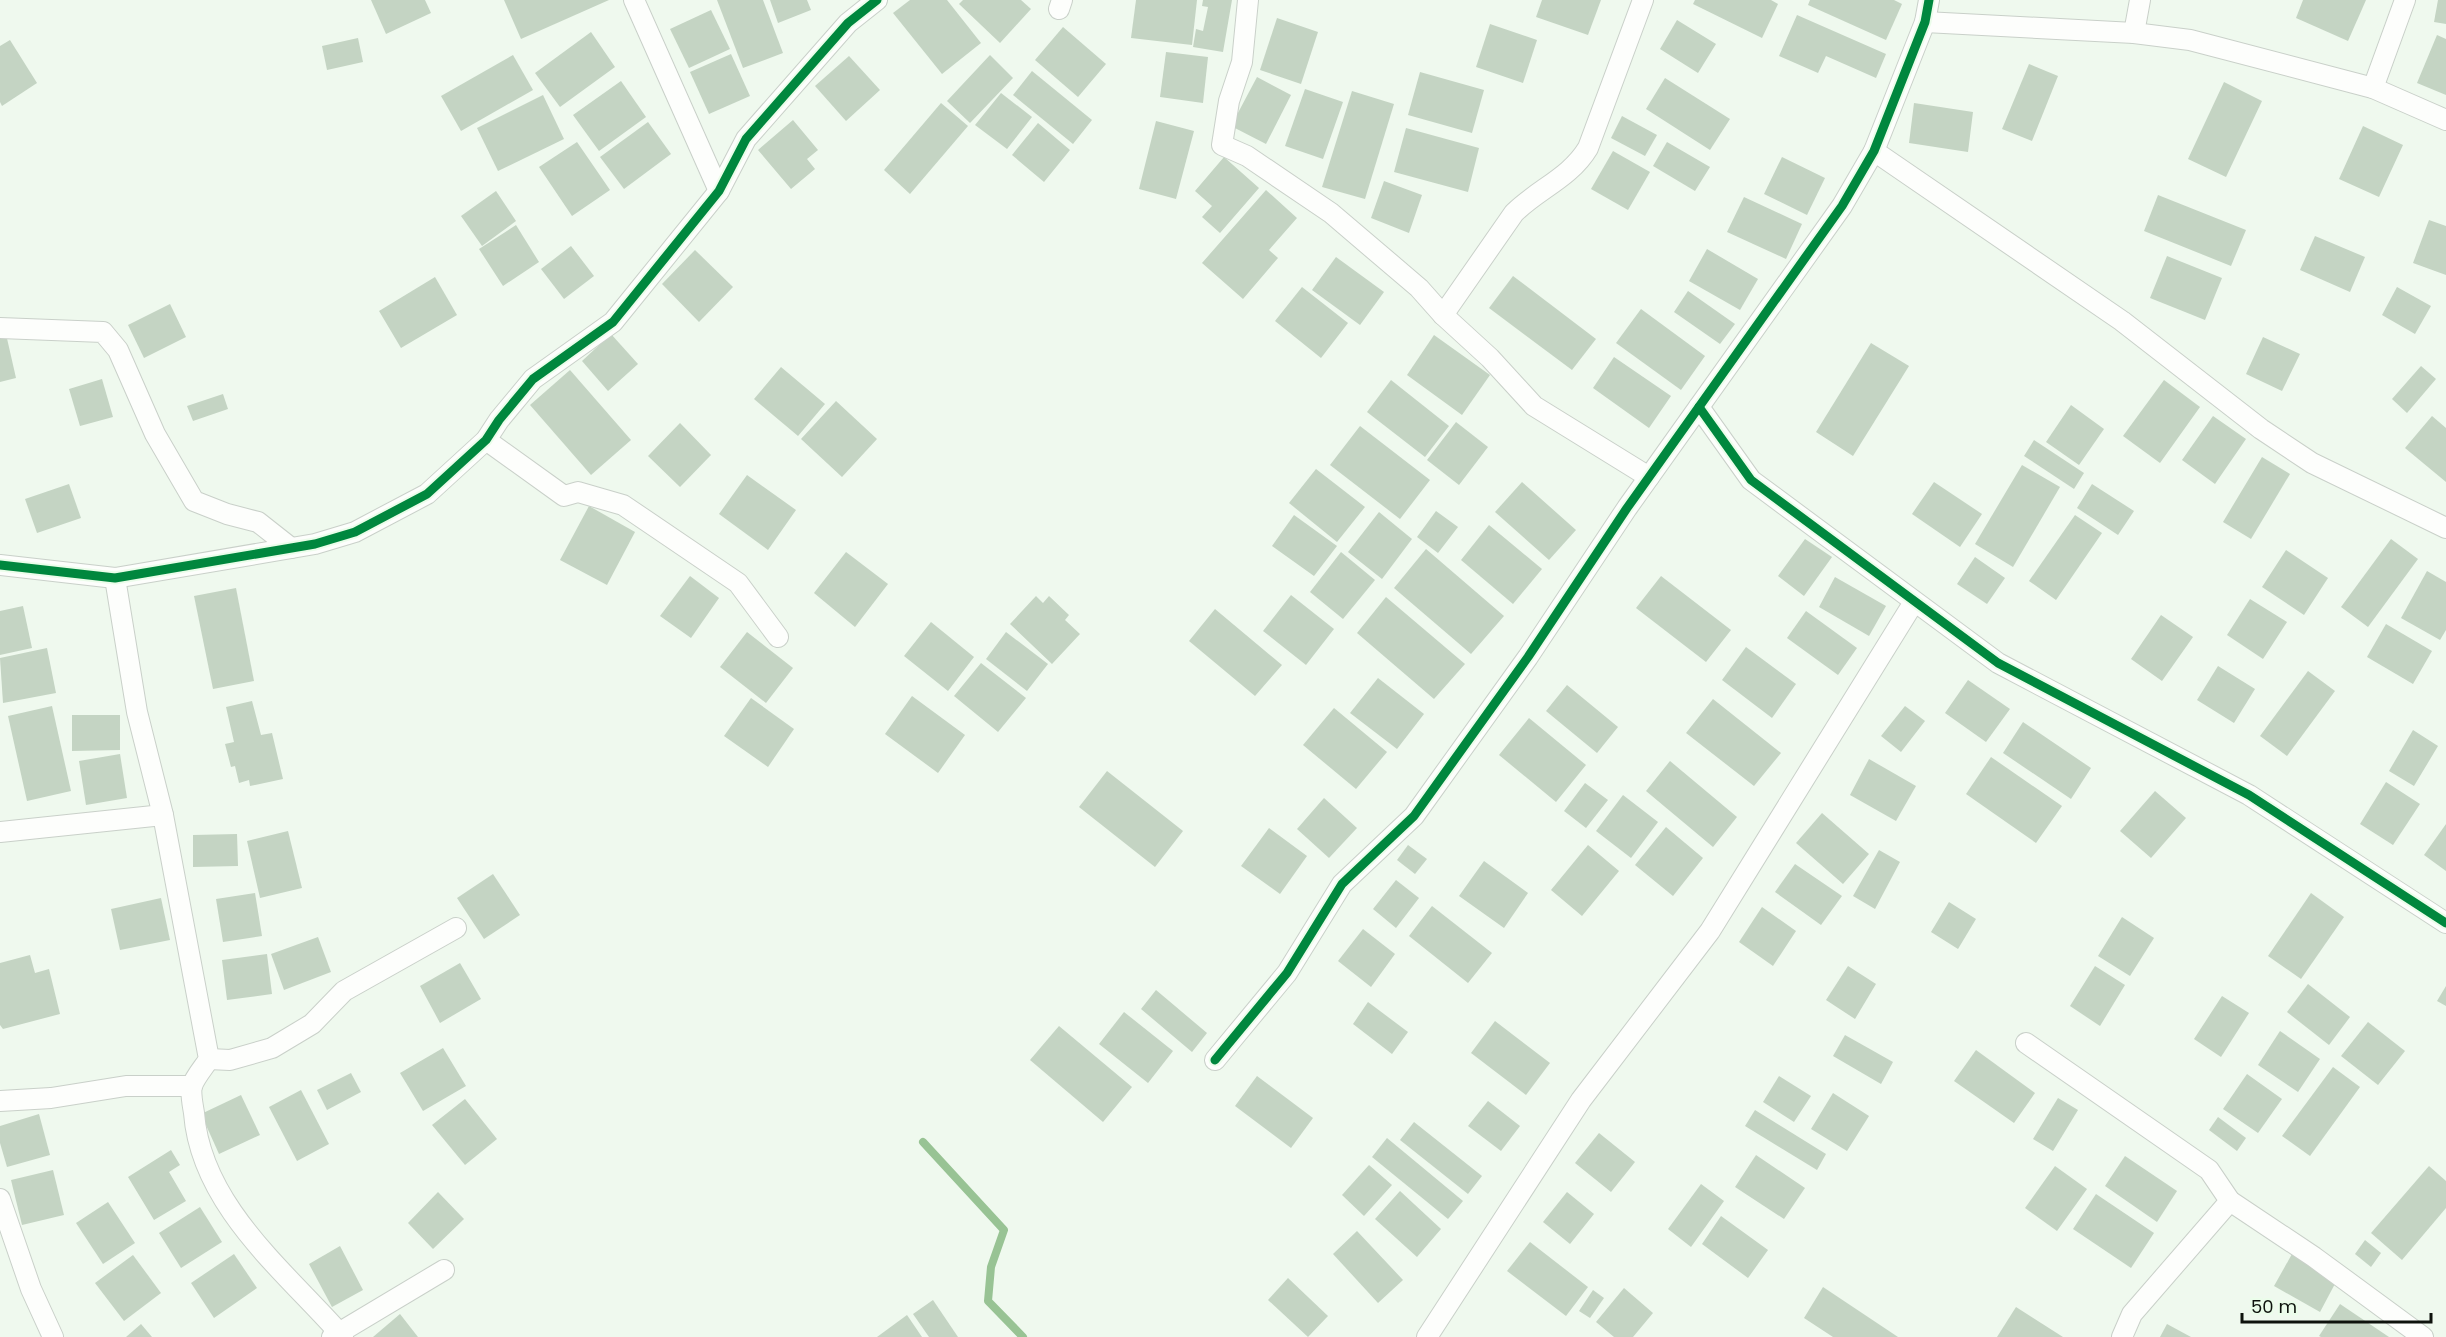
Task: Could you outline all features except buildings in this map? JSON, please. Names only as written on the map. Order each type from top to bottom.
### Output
[{"type":"street","points":[[634,0],[719,191]]},
{"type":"street","points":[[0,565],[115,578],[291,548],[355,532],[427,494],[486,440],[499,420],[533,379],[614,322],[719,191],[746,139],[848,23],[877,0]]},
{"type":"street","points":[[1248,0],[1242,62],[1228,101],[1222,145],[1247,156],[1331,213],[1419,288],[1443,315],[1490,358],[1534,406],[1649,477]]},
{"type":"street","points":[[1443,315],[1515,213],[1577,166],[1588,148],[1642,0]]},
{"type":"street","points":[[1215,1060],[1287,973],[1341,884],[1414,816],[1528,657],[1649,477],[1842,206],[1874,152],[1925,22],[1929,0]]},
{"type":"street","points":[[2134,33],[2140,0]]},
{"type":"street","points":[[2373,88],[2405,0]]},
{"type":"street","points":[[1925,22],[2134,33],[2220,46],[2373,88],[2446,120]]},
{"type":"street","points":[[1874,152],[2122,321],[2261,429],[2312,462],[2446,528]]},
{"type":"street","points":[[0,327],[104,332],[118,350],[155,434],[194,501],[227,514],[258,522],[291,548]]},
{"type":"street","points":[[1699,407],[1751,480],[1998,663],[2249,795],[2446,923]]},
{"type":"street","points":[[486,440],[564,496],[578,492],[623,505],[738,583],[778,637]]},
{"type":"street","points":[[115,578],[137,712],[164,815],[209,1059],[192,1086],[195,1132],[212,1176],[232,1211],[279,1270],[338,1336],[444,1270]]},
{"type":"street","points":[[1427,1337],[1581,1100],[1710,931],[1914,602]]},
{"type":"street","points":[[0,832],[164,815]]},
{"type":"street","points":[[209,1059],[230,1060],[272,1048],[312,1024],[344,991],[456,928]]},
{"type":"street","points":[[2026,1043],[2209,1170],[2230,1201],[2314,1257],[2423,1337]]},
{"type":"street","points":[[0,1101],[51,1098],[126,1086],[192,1086]]},
{"type":"street","points":[[0,1199],[31,1289],[53,1337]]},
{"type":"street","points":[[2122,1337],[2132,1314],[2230,1201]]},
{"type":"waterway","points":[[923,1142],[1004,1230],[991,1267],[988,1301],[1023,1337]]},
{"type":"cycle path","points":[[0,565],[115,578],[315,544],[355,532],[427,494],[486,440],[499,420],[533,379],[613,322],[719,191],[746,139],[848,23],[877,0]]},
{"type":"cycle path","points":[[1215,1060],[1287,973],[1342,884],[1414,816],[1528,657],[1627,508],[1842,206],[1874,151],[1925,22],[1929,0]]},
{"type":"cycle path","points":[[1699,407],[1751,480],[1998,663],[2249,795],[2446,923]]}]
